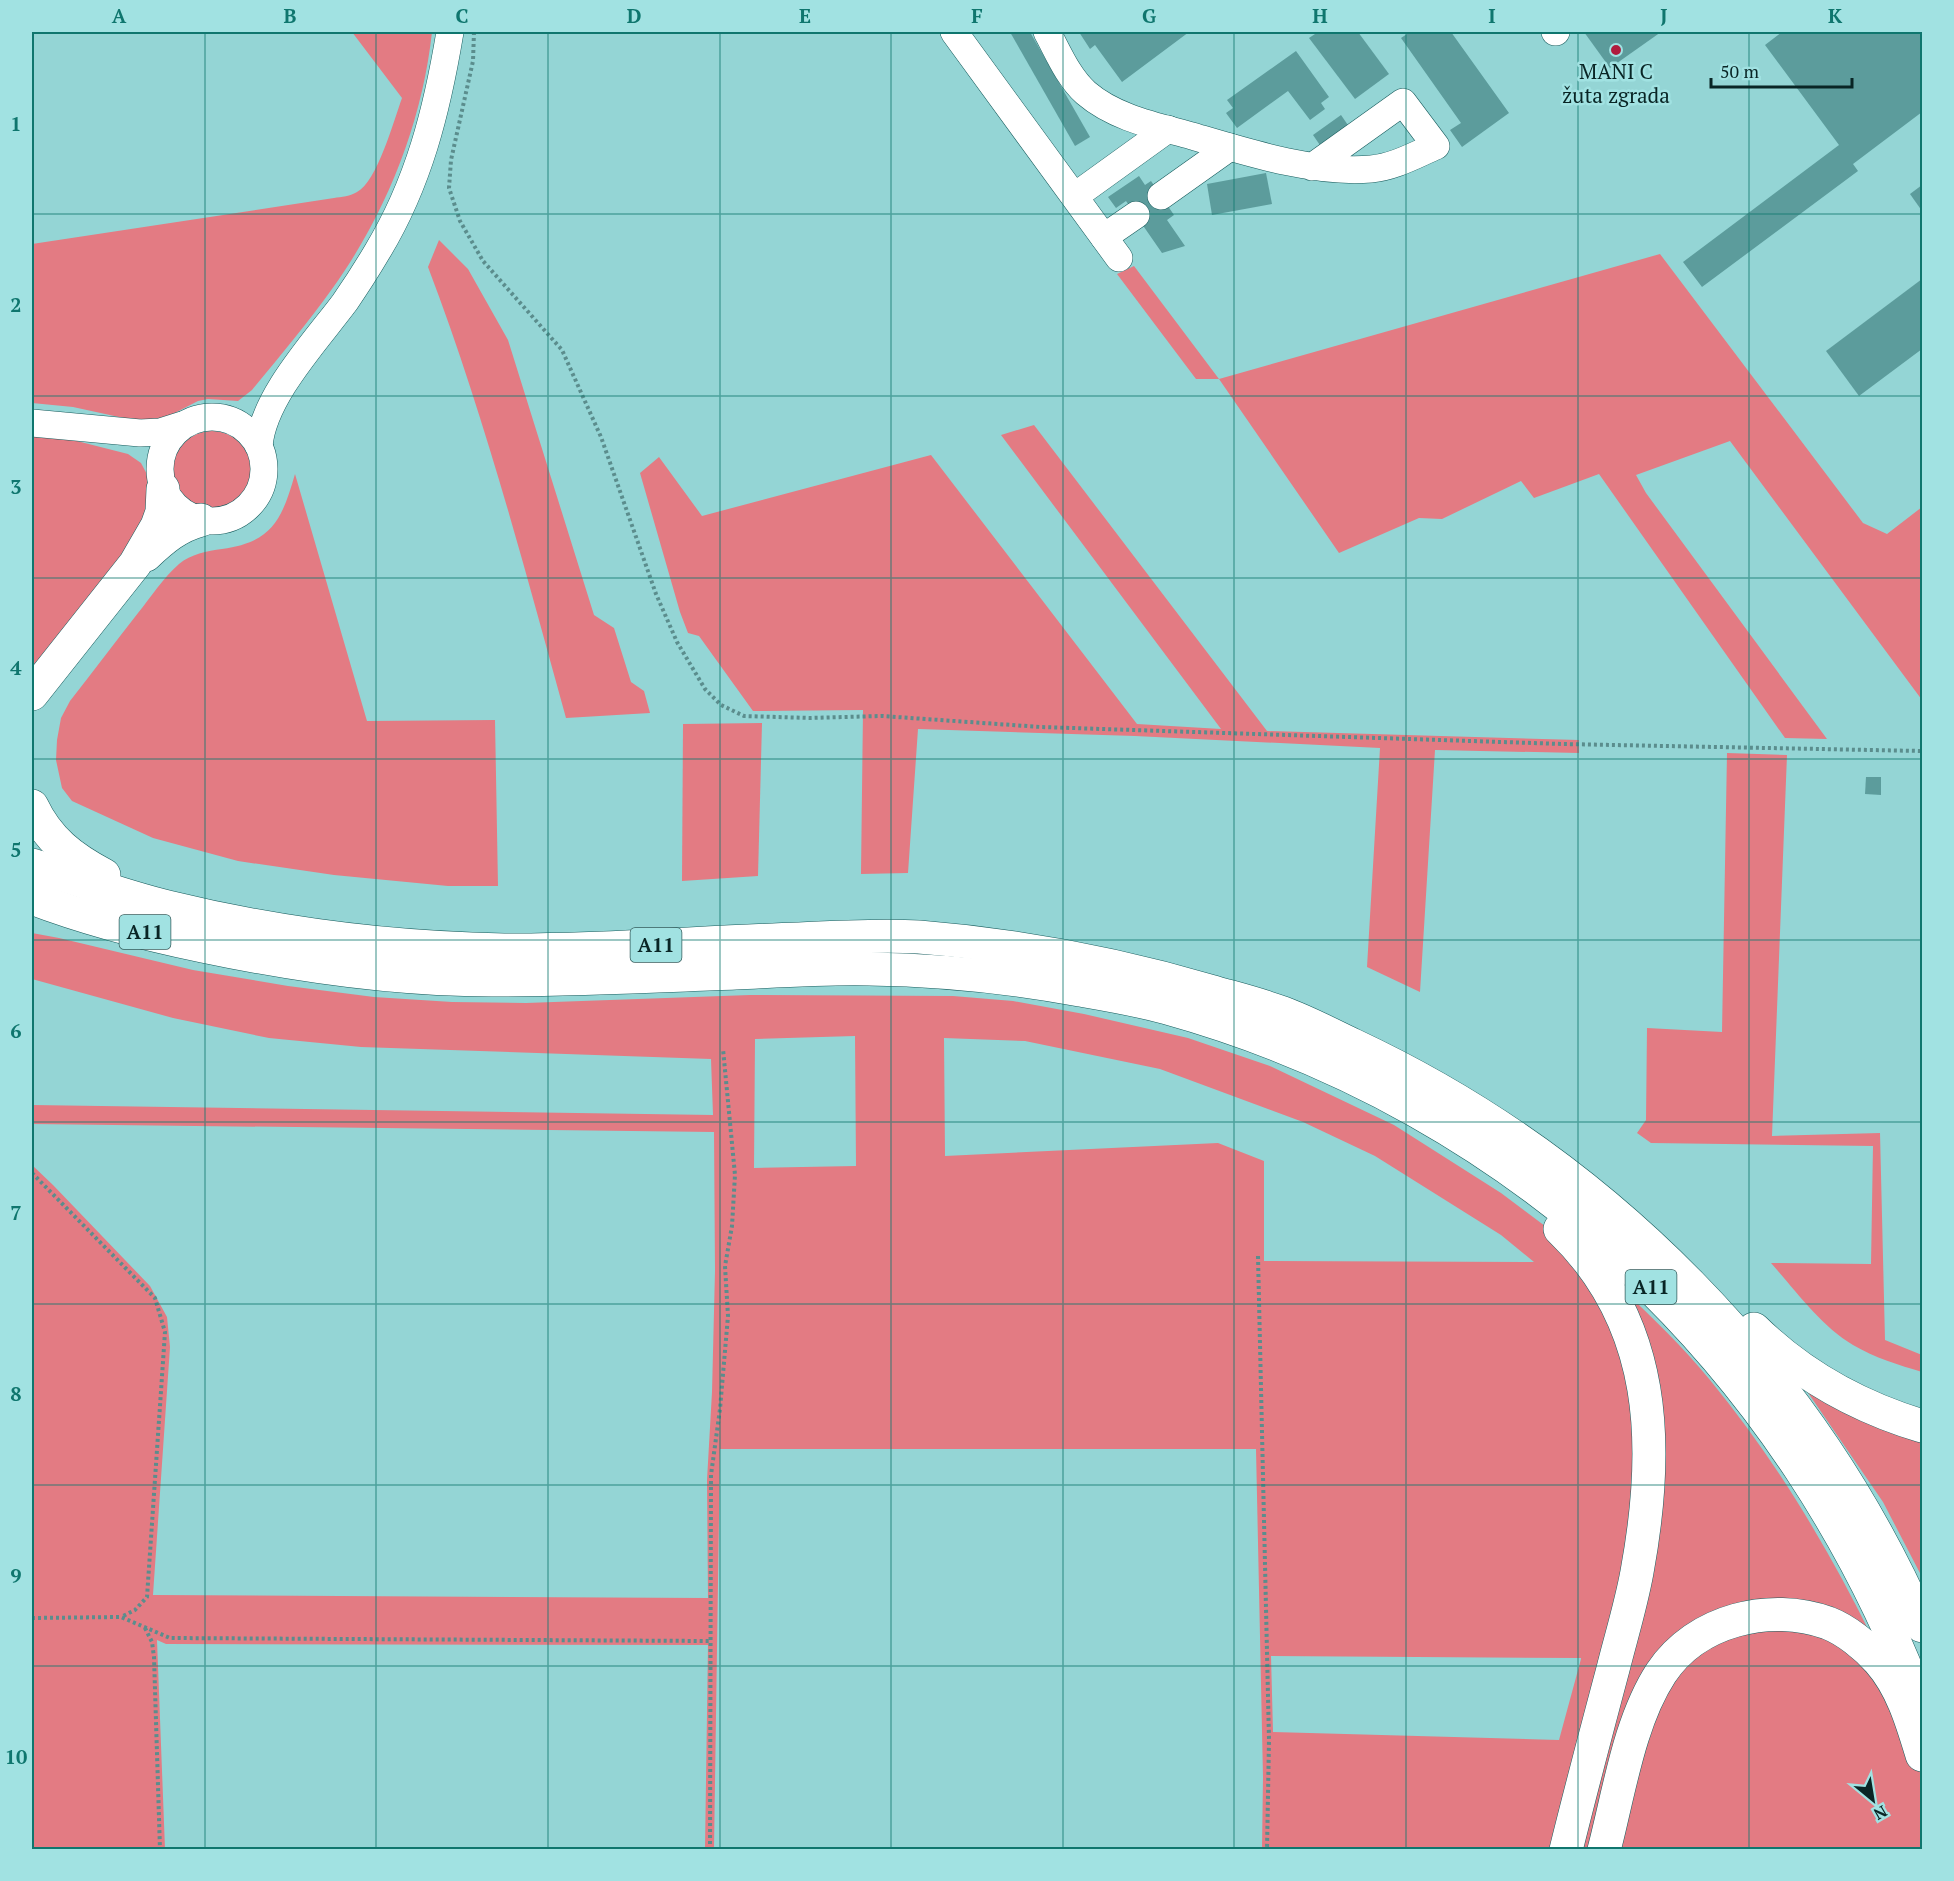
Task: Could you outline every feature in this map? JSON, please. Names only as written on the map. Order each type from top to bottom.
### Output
[{"type":"highway","points":[[33,696],[135,564],[157,526],[162,512],[161,480]]},
{"type":"highway","points":[[135,564],[168,534],[201,520]]},
{"type":"highway","points":[[32,806],[48,835],[71,855],[164,907]]},
{"type":"highway","name":"A11","points":[[32,865],[164,907],[297,934],[408,946],[516,949],[624,947],[838,937],[917,937],[1075,957],[1149,973],[1285,1014],[1443,1091],[1485,1117],[1525,1143],[1611,1210],[1649,1244],[1715,1309],[1783,1389],[1818,1438],[1863,1509],[1902,1580],[1923,1626]]},
{"type":"highway","name":"A11","points":[[32,898],[169,939],[261,958],[378,974],[485,980],[866,969],[1017,979],[1167,1008],[1258,1038],[1352,1077],[1438,1122],[1495,1158],[1610,1249],[1691,1328],[1731,1373],[1788,1448],[1820,1497],[1882,1612],[1923,1709]]},
{"type":"highway","points":[[32,922],[190,958],[261,958]]},
{"type":"highway","points":[[1438,1122],[1458,1150],[1469,1160],[1526,1201],[1576,1244],[1610,1290],[1627,1323],[1644,1380],[1650,1440],[1650,1475],[1647,1512],[1637,1574],[1566,1850]]},
{"type":"highway","points":[[1611,1210],[1635,1216],[1650,1224],[1769,1343],[1814,1377],[1848,1397],[1923,1426]]},
{"type":"highway","points":[[1604,1850],[1636,1725],[1662,1673],[1674,1656],[1694,1640],[1715,1628],[1739,1619],[1785,1614],[1806,1617],[1829,1624],[1860,1643],[1878,1660],[1898,1690],[1911,1718],[1923,1755]]},
{"type":"street","points":[[259,446],[264,423],[289,374],[346,300],[392,225],[432,124],[450,32]]},
{"type":"street","points":[[954,32],[1112,248],[1136,215]]},
{"type":"street","points":[[1047,32],[1071,75],[1086,93],[1110,109],[1134,119],[1230,147],[1312,167]]},
{"type":"street","points":[[1075,196],[1168,129]]},
{"type":"street","points":[[1161,196],[1230,147]]},
{"type":"street","points":[[230,419],[248,409],[289,374]]},
{"type":"street","points":[[32,423],[140,433],[160,432],[197,418],[214,416],[230,419],[252,435],[259,446],[264,462],[263,478],[258,494],[248,507],[234,516],[218,521],[201,520],[185,514],[172,503],[161,480],[143,454],[99,431]]},
{"type":"street","points":[[161,480],[161,454],[169,438],[182,425]]},
{"type":"path","points":[[474,32],[473,61],[451,160],[449,188],[460,221],[483,261],[562,350],[601,437],[656,594],[677,642],[705,689],[721,705],[744,716],[810,718],[882,716],[1053,728],[1563,744],[1923,751]]},
{"type":"path","points":[[710,1850],[711,1475],[720,1409],[728,1316],[725,1266],[732,1226],[735,1175],[723,1049]]},
{"type":"path","points":[[32,1173],[155,1298],[165,1332],[147,1597],[135,1610],[121,1617],[32,1618]]},
{"type":"path","points":[[1258,1256],[1269,1740],[1267,1850]]},
{"type":"path","points":[[121,1617],[170,1638],[710,1641]]},
{"type":"path","points":[[144,1628],[152,1642],[154,1657],[160,1850]]},
{"type":"shaded area","points":[[352,32],[432,32],[420,100],[398,167],[369,230],[322,302],[252,390],[238,401],[208,399],[198,401],[161,420],[142,422],[73,407],[32,403],[32,244],[343,197],[355,193],[364,186],[378,164],[402,98]]},
{"type":"shaded area","points":[[439,240],[468,269],[508,340],[594,615],[614,628],[631,682],[644,691],[650,713],[566,718],[485,434],[428,267]]},
{"type":"shaded area","points":[[1660,254],[1863,523],[1887,534],[1922,507],[1922,700],[1730,441],[1636,475],[1646,493],[1827,739],[1785,738],[1599,474],[1534,498],[1521,481],[1442,519],[1419,518],[1339,553],[1219,379]]},
{"type":"shaded area","points":[[1134,266],[1219,379],[1196,379],[1117,274]]},
{"type":"shaded area","points":[[1034,425],[1267,731],[1579,740],[1579,753],[1435,750],[1420,992],[1367,967],[1380,748],[1135,736],[918,729],[908,873],[861,874],[863,710],[753,711],[699,636],[688,633],[640,473],[659,457],[702,516],[931,455],[1137,724],[1221,729],[1001,435]]},
{"type":"shaded area","points":[[204,431],[220,431],[234,437],[245,448],[251,462],[251,478],[245,492],[234,503],[220,509],[204,509],[190,503],[179,492],[173,478],[173,462],[179,448],[190,437]]},
{"type":"shaded area","points":[[32,435],[69,439],[128,454],[141,463],[150,480],[142,533],[32,674]]},
{"type":"shaded area","points":[[295,474],[367,721],[495,720],[498,886],[448,886],[334,875],[238,861],[153,838],[72,801],[62,788],[56,760],[57,740],[61,718],[70,701],[157,588],[179,564],[199,554],[253,541],[273,526],[280,516]]},
{"type":"shaded area","points":[[762,723],[758,876],[682,881],[683,724]]},
{"type":"shaded area","points":[[1727,753],[1787,755],[1772,1136],[1880,1133],[1885,1340],[1922,1355],[1922,1372],[1870,1354],[1841,1337],[1809,1307],[1771,1263],[1871,1264],[1873,1146],[1651,1143],[1637,1133],[1646,1120],[1647,1028],[1722,1032]]},
{"type":"shaded area","points":[[32,933],[193,970],[288,986],[374,997],[452,1002],[526,1003],[750,995],[953,996],[1013,1001],[1084,1014],[1188,1038],[1270,1066],[1394,1125],[1501,1193],[1545,1226],[1608,1306],[1633,1377],[1637,1510],[1556,1849],[1262,1849],[1263,1777],[1256,1449],[720,1449],[714,1849],[705,1849],[708,1645],[166,1644],[157,1640],[165,1849],[32,1849],[32,1165],[150,1286],[167,1317],[170,1347],[153,1595],[708,1598],[707,1480],[715,1271],[714,1132],[32,1124],[32,1105],[713,1115],[711,1059],[361,1047],[269,1038],[173,1018],[32,979]],"holes":[[[855,1036],[856,1166],[754,1168],[755,1039]],[[944,1038],[1025,1041],[1160,1069],[1303,1122],[1375,1156],[1501,1235],[1534,1262],[1264,1261],[1264,1161],[1218,1143],[945,1156]],[[1271,1656],[1581,1658],[1559,1740],[1273,1732]]]},
{"type":"shaded area","points":[[1621,1288],[1667,1332],[1734,1410],[1798,1504],[1837,1570],[1872,1637],[1838,1616],[1687,1633],[1593,1849],[1576,1850],[1654,1540]]},
{"type":"shaded area","points":[[1802,1384],[1922,1438],[1922,1577],[1883,1502]]},
{"type":"shaded area","points":[[1743,1627],[1818,1631],[1866,1661],[1909,1730],[1922,1775],[1922,1849],[1613,1850],[1646,1724],[1675,1670]]},
{"type":"building","points":[[1010,32],[1030,32],[1090,137],[1075,146]]},
{"type":"building","points":[[1079,32],[1189,32],[1122,82],[1095,45],[1090,49]]},
{"type":"building","points":[[1318,32],[1358,32],[1389,74],[1355,99],[1309,38]]},
{"type":"building","points":[[1410,32],[1451,32],[1509,113],[1462,147],[1450,130],[1461,123],[1401,38]]},
{"type":"building","name":"MANI C žuta zgrada","points":[[1584,32],[1661,32],[1610,68]]},
{"type":"building","points":[[1782,32],[1922,32],[1922,112],[1853,164],[1858,171],[1702,287],[1683,262],[1839,145],[1765,45]]},
{"type":"building","points":[[1296,51],[1329,97],[1321,103],[1325,109],[1310,120],[1288,91],[1237,128],[1226,113],[1233,108],[1227,100]]},
{"type":"building","points":[[1341,115],[1354,134],[1326,154],[1313,135]]},
{"type":"building","points":[[1266,173],[1272,204],[1212,215],[1207,184]]},
{"type":"building","points":[[1139,176],[1145,185],[1151,181],[1174,215],[1167,220],[1185,246],[1162,253],[1126,201],[1116,208],[1108,197]]},
{"type":"building","points":[[1922,185],[1922,211],[1910,194]]},
{"type":"building","points":[[1922,279],[1922,349],[1859,396],[1826,351]]},
{"type":"building","points":[[1866,777],[1881,777],[1881,795],[1865,794]]},
{"type":"place","name":"MANI C žuta zgrada","points":[[1616,50]]}]
